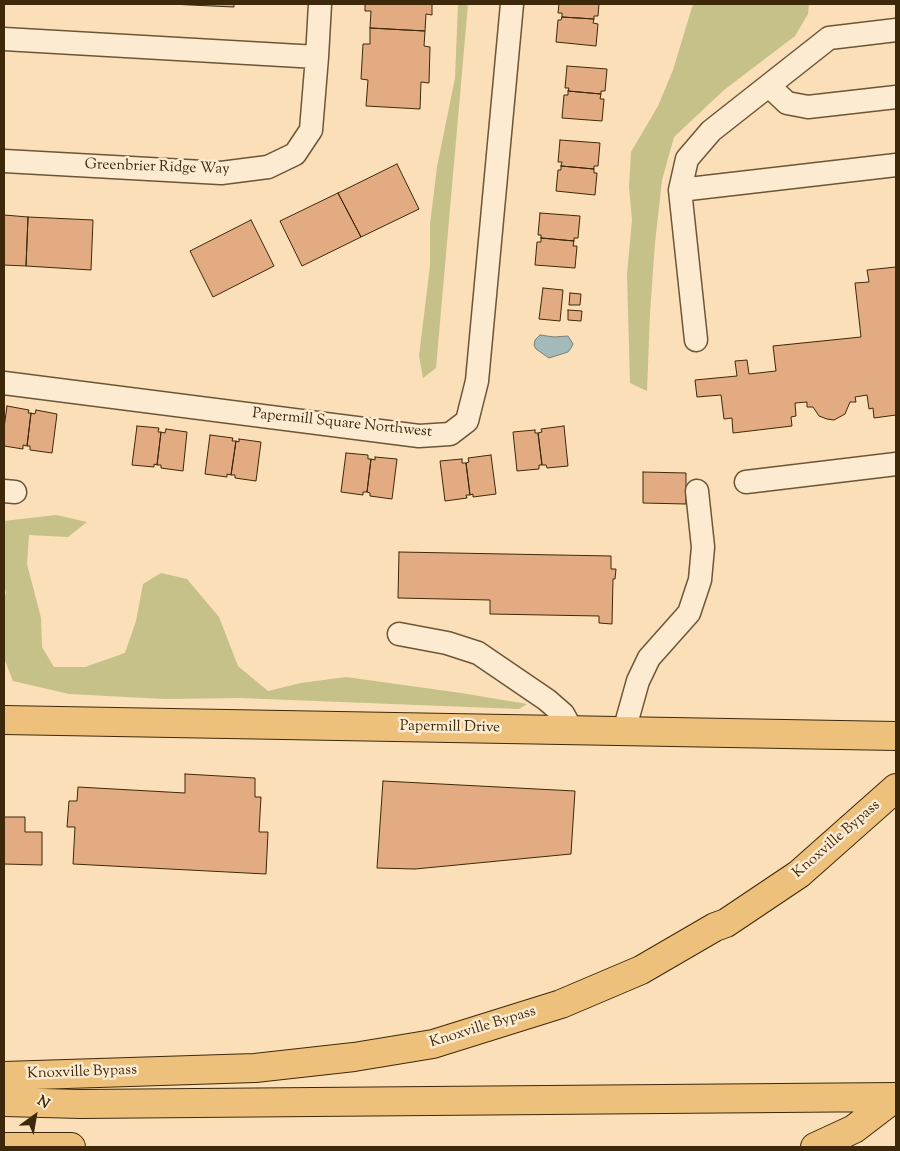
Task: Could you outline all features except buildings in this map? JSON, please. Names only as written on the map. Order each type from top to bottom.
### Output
[{"type":"main road","name":"Papermill Drive","points":[[4,720],[896,736]]},
{"type":"main road","name":"Knoxville Bypass","points":[[4,1076],[254,1068],[354,1057],[433,1044],[561,1004],[640,970],[715,927],[726,923],[799,874],[896,788]]},
{"type":"main road","points":[[4,1102],[81,1104],[896,1097]]},
{"type":"main road","points":[[815,1147],[854,1130],[896,1097]]},
{"type":"main road","points":[[4,1147],[71,1147]]},
{"type":"street","name":"Greenbrier Ridge Way","points":[[4,161],[221,173],[268,167],[295,154],[311,130],[320,4]]},
{"type":"street","name":"Papermill Square Northwest","points":[[4,383],[419,436],[450,434],[467,421],[478,381],[512,4]]},
{"type":"street","points":[[696,340],[680,190],[687,159],[711,131],[830,38],[896,30]]},
{"type":"street","points":[[4,39],[317,57]]},
{"type":"street","points":[[769,86],[787,103],[808,107],[896,97]]},
{"type":"street","points":[[680,190],[896,165]]},
{"type":"street","points":[[746,482],[896,464]]},
{"type":"street","points":[[624,731],[638,681],[649,658],[689,613],[700,580],[703,548],[697,491]]},
{"type":"street","points":[[400,634],[447,643],[478,653],[546,700],[563,714],[572,730]]},
{"type":"shaded area","points":[[458,4],[468,4],[436,368],[423,378],[419,356],[430,266],[430,224],[437,167],[455,78]]},
{"type":"shaded area","points":[[693,4],[809,4],[808,14],[795,36],[724,90],[674,137],[662,180],[655,243],[647,391],[630,383],[627,274],[632,220],[629,187],[631,152],[658,106],[673,70]]},
{"type":"shaded area","points":[[56,515],[87,522],[68,537],[29,535],[27,564],[41,618],[42,647],[54,667],[85,667],[125,653],[136,621],[143,584],[161,573],[187,579],[219,617],[238,666],[268,691],[301,683],[346,677],[527,704],[519,709],[240,698],[165,699],[69,694],[13,681],[4,658],[4,599],[6,593],[4,586],[4,521]]},
{"type":"water","points":[[540,335],[568,336],[573,344],[568,352],[549,358],[536,349],[534,345],[535,340]]}]
